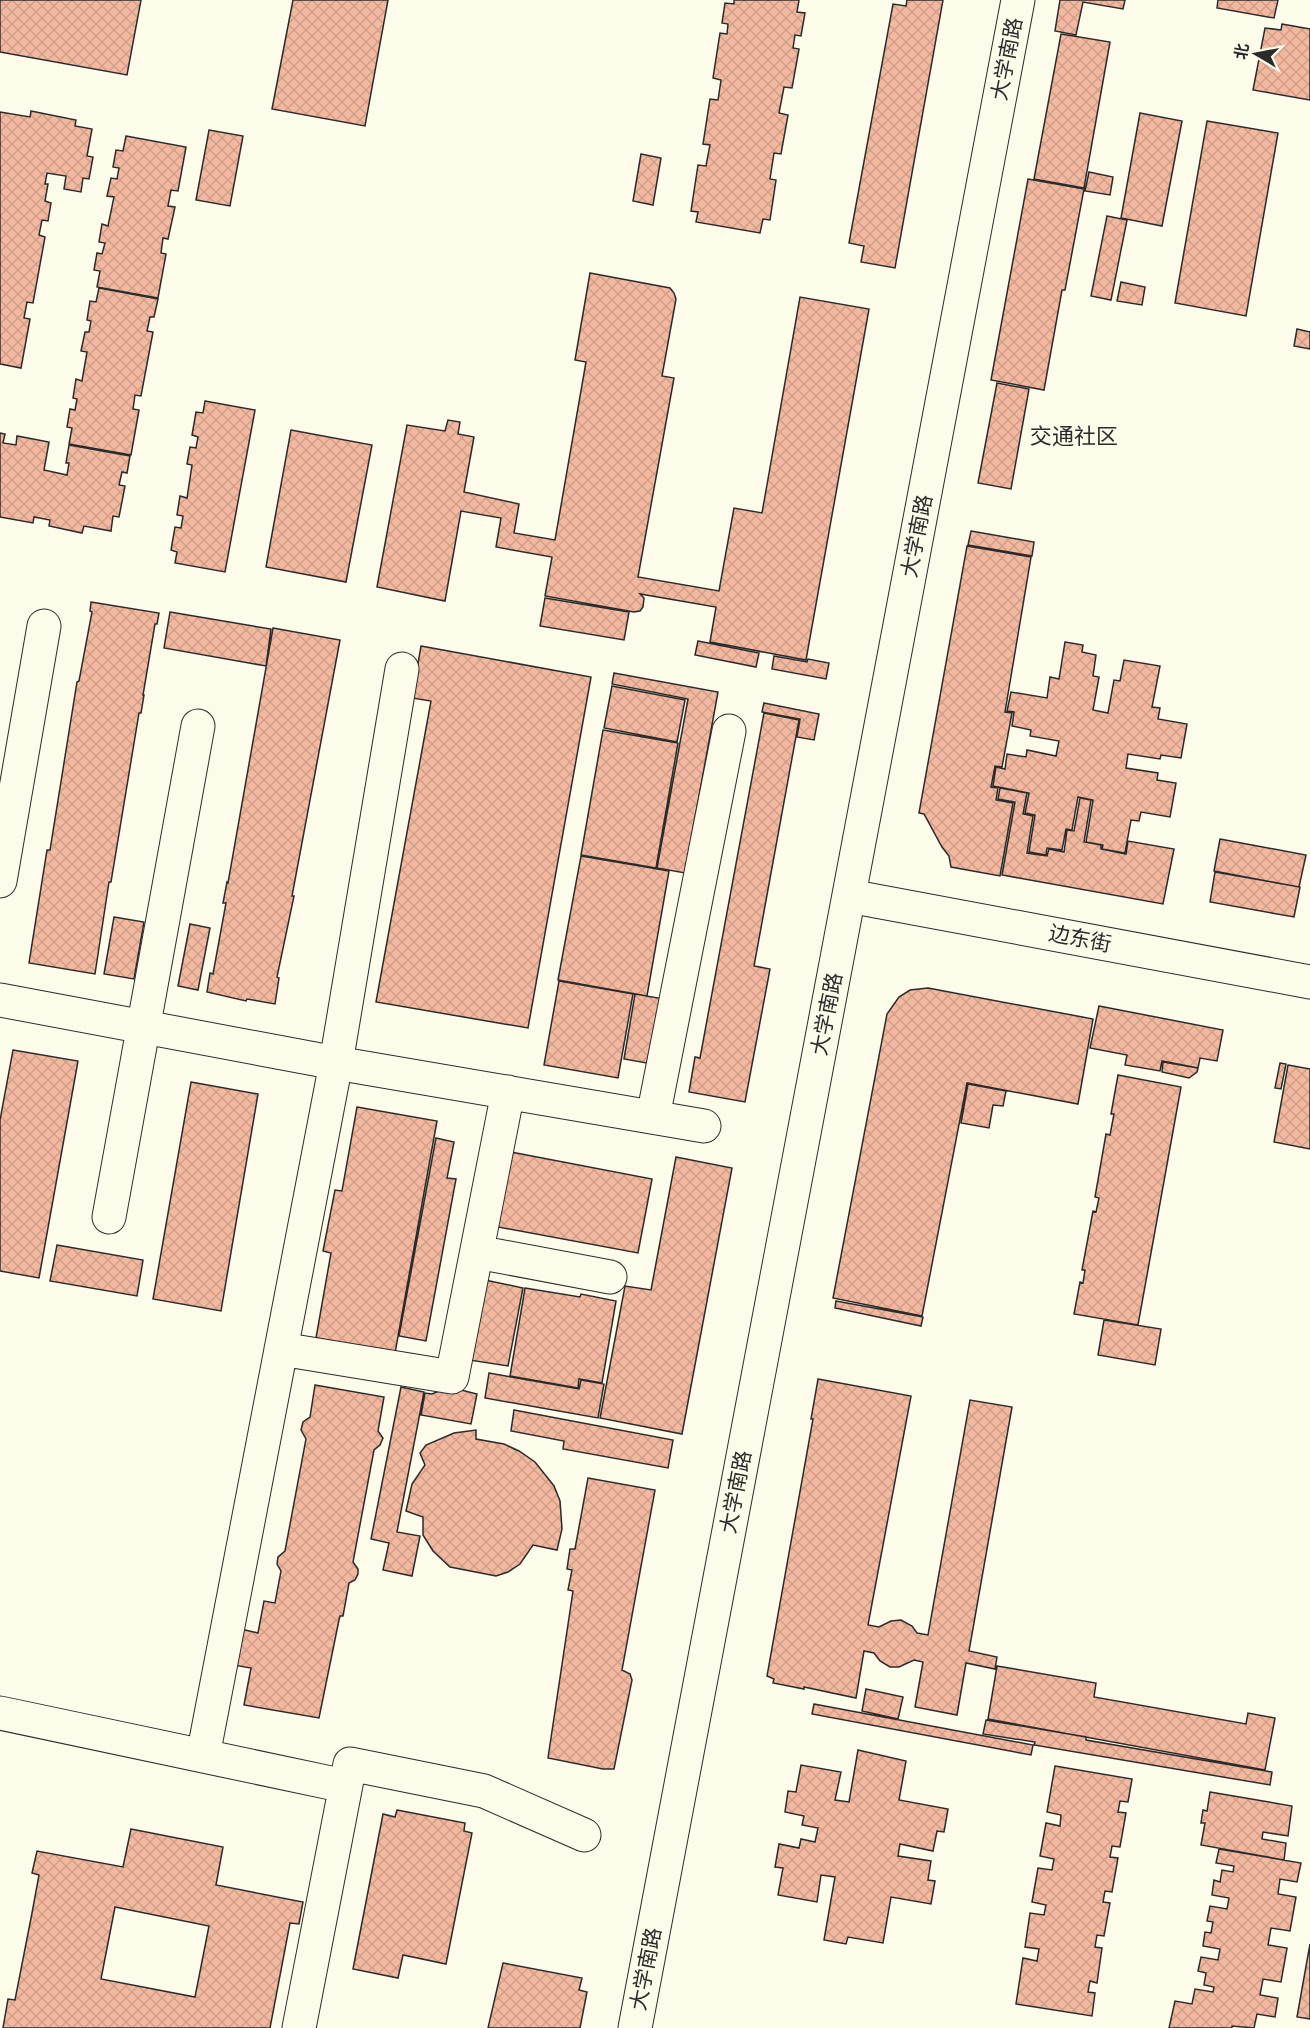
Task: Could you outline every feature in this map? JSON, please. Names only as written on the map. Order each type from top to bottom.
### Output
[{"type":"street","name":"大学南路","points":[[635,2028],[1018,0]]},
{"type":"street","points":[[0,881],[44,626]]},
{"type":"street","points":[[203,1756],[336,1063],[402,669]]},
{"type":"street","points":[[109,1217],[198,726]]},
{"type":"street","points":[[653,1117],[729,731]]},
{"type":"street","name":"边东街","points":[[849,896],[1310,982]]},
{"type":"street","points":[[0,1000],[336,1063],[704,1126]]},
{"type":"street","points":[[281,1349],[452,1377],[508,1092]]},
{"type":"street","points":[[477,1252],[610,1277]]},
{"type":"street","points":[[0,1713],[345,1786]]},
{"type":"street","points":[[299,2028],[350,1764],[484,1791],[584,1835]]},
{"type":"building","points":[[0,0],[141,0],[127,75],[0,52]]},
{"type":"building","points":[[293,0],[388,0],[365,126],[272,109]]},
{"type":"building","points":[[734,0],[799,0],[797,12],[805,13],[801,36],[795,35],[793,48],[799,49],[792,88],[784,87],[779,113],[788,115],[781,154],[774,153],[770,179],[776,180],[770,220],[763,219],[760,233],[696,222],[698,212],[691,211],[698,165],[706,166],[710,145],[703,144],[710,99],[718,100],[721,80],[713,78],[720,33],[727,34],[728,24],[722,23],[725,3],[734,4]]},
{"type":"building","points":[[907,0],[943,0],[895,268],[861,262],[864,246],[849,243],[893,4],[906,6]]},
{"type":"building","points":[[1060,0],[1125,0],[1123,9],[1083,2],[1076,35],[1055,31]]},
{"type":"building","points":[[1218,0],[1278,0],[1274,18],[1217,8]]},
{"type":"building","points":[[1282,24],[1310,29],[1310,100],[1253,90],[1265,28],[1281,30]]},
{"type":"building","points":[[1061,34],[1110,42],[1084,188],[1034,179]]},
{"type":"building","points":[[31,111],[76,120],[75,126],[92,129],[87,156],[93,157],[89,179],[83,178],[81,192],[64,189],[66,176],[47,173],[45,201],[51,203],[48,221],[42,220],[39,235],[45,237],[33,303],[27,302],[24,318],[30,319],[21,368],[0,364],[0,112],[30,117]]},
{"type":"building","points":[[1140,113],[1182,121],[1162,226],[1121,218]]},
{"type":"building","points":[[1207,121],[1278,133],[1246,316],[1175,303]]},
{"type":"building","points":[[209,130],[243,136],[230,206],[196,200]]},
{"type":"building","points":[[126,136],[186,147],[178,191],[171,190],[168,206],[175,207],[168,239],[163,238],[161,253],[166,254],[158,298],[97,287],[100,271],[94,270],[97,253],[102,254],[105,243],[99,242],[102,224],[108,226],[114,197],[107,196],[111,178],[117,179],[119,168],[113,167],[116,150],[123,151]]},
{"type":"building","points":[[641,154],[661,158],[653,205],[633,201]]},
{"type":"building","points":[[1089,172],[1113,177],[1110,195],[1085,191]]},
{"type":"building","points":[[1028,179],[1084,189],[1065,290],[1062,290],[1044,390],[991,380]]},
{"type":"building","points":[[1107,216],[1127,220],[1111,300],[1091,296]]},
{"type":"building","points":[[590,273],[670,288],[674,293],[676,299],[662,376],[674,378],[638,577],[719,591],[734,508],[762,513],[800,297],[869,309],[806,660],[710,642],[716,607],[640,594],[644,598],[643,607],[640,611],[634,612],[545,596],[552,557],[496,547],[501,518],[461,511],[445,601],[377,587],[407,425],[445,431],[448,420],[460,422],[458,434],[474,437],[464,492],[519,504],[514,533],[555,540],[586,362],[575,360]]},
{"type":"building","points":[[1121,282],[1145,287],[1142,305],[1117,301]]},
{"type":"building","points":[[99,288],[158,299],[154,317],[150,317],[147,331],[153,332],[141,396],[135,395],[133,409],[139,410],[131,455],[69,444],[72,428],[67,427],[70,409],[75,410],[77,399],[73,398],[76,379],[82,381],[87,352],[81,351],[85,332],[89,332],[91,321],[87,320],[90,301],[96,302]]},
{"type":"building","points":[[1297,329],[1310,332],[1310,349],[1294,346]]},
{"type":"building","points":[[997,383],[1029,389],[1011,489],[978,483]]},
{"type":"building","points":[[205,401],[255,410],[225,572],[175,563],[177,552],[171,550],[175,527],[181,528],[183,516],[177,515],[180,496],[187,498],[192,465],[187,464],[190,447],[196,448],[198,437],[192,435],[196,412],[203,413]]},
{"type":"building","points":[[291,430],[372,445],[346,582],[266,567]]},
{"type":"building","points":[[0,433],[5,434],[3,443],[16,445],[17,436],[49,442],[44,470],[67,475],[69,445],[130,456],[127,473],[122,472],[119,485],[125,486],[119,517],[113,516],[111,531],[84,526],[82,533],[49,526],[50,520],[34,517],[33,523],[0,517]]},
{"type":"building","points":[[971,531],[1034,542],[1032,556],[968,545]]},
{"type":"building","points":[[967,546],[1031,557],[1005,712],[1012,713],[1002,767],[995,766],[991,787],[998,788],[996,800],[1013,803],[1000,876],[951,867],[949,856],[924,814],[919,813]]},
{"type":"building","points":[[545,598],[629,612],[624,640],[540,626]]},
{"type":"building","points":[[91,602],[159,613],[157,624],[155,624],[141,713],[139,713],[111,882],[109,882],[95,974],[29,963],[77,682],[92,612],[90,611]]},
{"type":"building","points":[[170,612],[271,629],[266,666],[164,648]]},
{"type":"building","points":[[273,628],[340,640],[292,896],[294,896],[277,977],[279,978],[275,1004],[247,999],[246,1001],[207,992],[210,973],[213,974],[226,903],[223,903]]},
{"type":"building","points":[[698,641],[759,653],[756,667],[695,655]]},
{"type":"building","points":[[1065,642],[1083,645],[1082,652],[1096,655],[1093,676],[1099,677],[1093,710],[1108,713],[1114,680],[1120,681],[1124,660],[1160,666],[1152,707],[1160,708],[1158,719],[1187,724],[1181,758],[1161,755],[1160,759],[1128,754],[1126,768],[1158,773],[1157,780],[1176,783],[1170,817],[1141,812],[1139,821],[1131,820],[1125,853],[1102,849],[1103,845],[1086,842],[1093,800],[1078,797],[1072,830],[1066,829],[1062,850],[1047,848],[1046,855],[1029,852],[1035,815],[1025,813],[1029,793],[993,786],[996,767],[1005,769],[1007,754],[1026,757],[1027,750],[1056,756],[1059,741],[1030,736],[1031,730],[1012,726],[1014,712],[1007,711],[1011,692],[1047,698],[1050,677],[1059,679]]},
{"type":"building","points":[[421,646],[591,677],[528,1028],[376,1002],[431,701],[412,698]]},
{"type":"building","points":[[774,656],[829,663],[826,679],[772,669]]},
{"type":"building","points":[[614,673],[718,692],[685,873],[657,868],[688,699],[612,684]]},
{"type":"building","points":[[612,686],[685,700],[677,742],[604,728]]},
{"type":"building","points":[[764,703],[819,714],[814,740],[797,737],[800,719],[762,712]]},
{"type":"building","points":[[764,713],[799,720],[754,966],[770,969],[745,1102],[689,1092],[695,1057],[700,1058]]},
{"type":"building","points":[[603,730],[678,743],[656,868],[581,855]]},
{"type":"building","points":[[1000,788],[1027,793],[1023,814],[1033,816],[1027,853],[1047,856],[1049,849],[1064,852],[1067,830],[1074,831],[1080,798],[1091,800],[1084,842],[1101,845],[1101,849],[1126,854],[1128,841],[1174,849],[1163,904],[1002,875],[1015,802],[998,799]]},
{"type":"building","points":[[1220,839],[1306,855],[1299,887],[1214,871]]},
{"type":"building","points":[[581,856],[669,871],[647,996],[558,980]]},
{"type":"building","points":[[1215,872],[1300,887],[1294,917],[1210,902]]},
{"type":"building","points":[[114,917],[144,922],[134,979],[104,974]]},
{"type":"building","points":[[190,924],[210,928],[198,990],[178,986]]},
{"type":"building","points":[[559,981],[633,994],[618,1078],[544,1065]]},
{"type":"building","points":[[928,988],[1093,1019],[1078,1104],[967,1083],[922,1316],[833,1298],[887,1014],[899,997],[910,990]]},
{"type":"building","points":[[635,994],[664,999],[652,1064],[624,1059]]},
{"type":"building","points":[[1099,1006],[1223,1030],[1217,1061],[1200,1058],[1198,1068],[1162,1061],[1160,1071],[1125,1065],[1127,1055],[1090,1048]]},
{"type":"building","points":[[13,1050],[78,1061],[39,1278],[0,1271],[0,1120]]},
{"type":"building","points":[[1163,1062],[1198,1068],[1197,1072],[1189,1078],[1162,1072]]},
{"type":"building","points":[[1280,1063],[1286,1064],[1281,1089],[1275,1088]]},
{"type":"building","points":[[1288,1065],[1310,1069],[1310,1149],[1274,1142]]},
{"type":"building","points":[[1118,1075],[1181,1087],[1138,1325],[1074,1314],[1080,1282],[1083,1283],[1085,1270],[1082,1270],[1093,1211],[1096,1212],[1099,1198],[1095,1197],[1106,1134],[1110,1135],[1114,1114],[1111,1114]]},
{"type":"building","points":[[191,1082],[258,1094],[221,1311],[153,1299]]},
{"type":"building","points":[[968,1084],[1006,1091],[1003,1106],[993,1105],[989,1128],[961,1123]]},
{"type":"building","points":[[357,1107],[437,1121],[395,1353],[316,1338],[331,1253],[323,1251],[335,1190],[342,1191]]},
{"type":"building","points":[[436,1138],[454,1142],[447,1178],[456,1179],[426,1341],[399,1336]]},
{"type":"building","points":[[511,1152],[652,1179],[638,1253],[498,1227]]},
{"type":"building","points":[[676,1157],[732,1168],[682,1434],[600,1418],[625,1286],[651,1290]]},
{"type":"building","points":[[57,1245],[143,1260],[137,1296],[50,1281]]},
{"type":"building","points":[[485,1280],[523,1288],[508,1366],[469,1360]]},
{"type":"building","points":[[525,1288],[580,1297],[581,1294],[616,1301],[602,1383],[579,1379],[578,1388],[510,1376]]},
{"type":"building","points":[[836,1301],[923,1317],[921,1326],[835,1308]]},
{"type":"building","points":[[1104,1320],[1161,1329],[1155,1365],[1098,1355]]},
{"type":"building","points":[[489,1373],[579,1389],[581,1380],[604,1384],[598,1418],[485,1398]]},
{"type":"building","points":[[818,1379],[911,1396],[868,1625],[879,1627],[891,1621],[901,1620],[912,1626],[917,1633],[928,1635],[970,1400],[1012,1407],[969,1651],[997,1657],[995,1669],[966,1663],[957,1715],[915,1707],[923,1662],[914,1660],[899,1667],[890,1667],[880,1661],[874,1653],[864,1651],[856,1698],[773,1683],[774,1679],[767,1676],[813,1419],[811,1419]]},
{"type":"building","points":[[315,1385],[384,1397],[378,1431],[383,1438],[374,1450],[353,1562],[358,1569],[358,1574],[355,1580],[349,1583],[343,1616],[340,1616],[319,1718],[244,1705],[251,1668],[228,1664],[236,1628],[258,1633],[264,1601],[275,1603],[281,1571],[277,1564],[278,1557],[285,1551],[306,1439],[301,1430],[303,1422],[310,1417]]},
{"type":"building","points":[[401,1387],[424,1392],[397,1532],[420,1536],[412,1576],[383,1570],[389,1543],[371,1539]]},
{"type":"building","points":[[449,1387],[477,1394],[471,1424],[421,1415],[425,1393],[432,1394]]},
{"type":"building","points":[[514,1410],[673,1440],[668,1468],[563,1449],[564,1441],[511,1431]]},
{"type":"building","points":[[476,1430],[476,1439],[504,1444],[535,1462],[554,1486],[560,1501],[562,1529],[557,1550],[533,1545],[520,1564],[496,1576],[450,1567],[433,1551],[423,1535],[423,1517],[406,1511],[412,1484],[425,1465],[420,1453],[426,1445],[454,1433]]},
{"type":"building","points":[[588,1478],[655,1490],[622,1670],[630,1674],[632,1680],[614,1769],[603,1769],[548,1758],[573,1591],[568,1590],[572,1570],[567,1569],[570,1549],[575,1549]]},
{"type":"building","points":[[997,1666],[1096,1683],[1094,1697],[1246,1724],[1248,1713],[1275,1718],[1265,1770],[988,1719]]},
{"type":"building","points":[[866,1689],[903,1697],[898,1719],[862,1711]]},
{"type":"building","points":[[814,1704],[1033,1745],[1031,1755],[812,1714]]},
{"type":"building","points":[[986,1720],[1272,1772],[1270,1785],[1034,1745],[1035,1742],[983,1734]]},
{"type":"building","points":[[858,1750],[906,1761],[899,1800],[948,1809],[944,1832],[937,1831],[933,1851],[900,1844],[898,1856],[931,1861],[928,1880],[935,1881],[931,1904],[891,1897],[883,1943],[848,1937],[846,1944],[824,1940],[835,1877],[821,1875],[817,1902],[778,1895],[783,1868],[775,1867],[779,1844],[799,1848],[801,1839],[815,1842],[818,1828],[802,1825],[804,1816],[785,1812],[788,1791],[796,1792],[801,1765],[841,1772],[835,1800],[849,1802]]},
{"type":"building","points":[[1055,1766],[1132,1779],[1128,1802],[1120,1801],[1118,1812],[1126,1813],[1120,1847],[1112,1846],[1110,1857],[1118,1858],[1112,1892],[1105,1891],[1103,1902],[1110,1903],[1104,1936],[1097,1935],[1095,1947],[1102,1948],[1097,1983],[1090,1981],[1088,1992],[1095,1993],[1092,2016],[1016,2004],[1023,1958],[1037,1961],[1039,1949],[1025,1947],[1030,1913],[1044,1915],[1046,1905],[1032,1902],[1038,1868],[1052,1870],[1054,1859],[1040,1856],[1046,1823],[1060,1826],[1061,1815],[1047,1812]]},
{"type":"building","points":[[1210,1792],[1292,1806],[1288,1836],[1263,1832],[1262,1839],[1286,1843],[1284,1860],[1201,1845],[1205,1823],[1201,1823],[1203,1810],[1207,1811]]},
{"type":"building","points":[[397,1810],[465,1823],[464,1831],[472,1833],[446,1964],[403,1955],[398,1978],[353,1969],[383,1814],[395,1817]]},
{"type":"building","points":[[131,1829],[223,1847],[216,1885],[303,1902],[299,1924],[290,1923],[270,2028],[3,2028],[8,1999],[15,2000],[32,1913],[39,1875],[32,1873],[37,1851],[123,1867]],"holes":[[[115,1907],[209,1926],[195,1997],[101,1979]]]},
{"type":"building","points":[[1219,1849],[1301,1863],[1297,1882],[1280,1879],[1278,1894],[1296,1897],[1290,1931],[1271,1928],[1268,1945],[1287,1948],[1281,1982],[1263,1979],[1260,1995],[1278,1998],[1275,2017],[1257,2014],[1254,2028],[1232,2026],[1232,2028],[1169,2028],[1175,2001],[1192,2004],[1195,1989],[1213,1992],[1214,1987],[1204,1985],[1206,1973],[1198,1971],[1201,1957],[1218,1960],[1220,1949],[1203,1946],[1205,1932],[1211,1933],[1213,1922],[1207,1921],[1210,1906],[1227,1909],[1229,1898],[1212,1895],[1214,1880],[1220,1882],[1222,1870],[1233,1872],[1234,1866],[1216,1863]]},
{"type":"building","points":[[1310,1944],[1310,2019],[1297,2017]]},
{"type":"building","points":[[503,1963],[582,1978],[579,1990],[587,1992],[580,2028],[488,2028]]},
{"type":"district","name":"交通社区","points":[[1074,436]]}]
